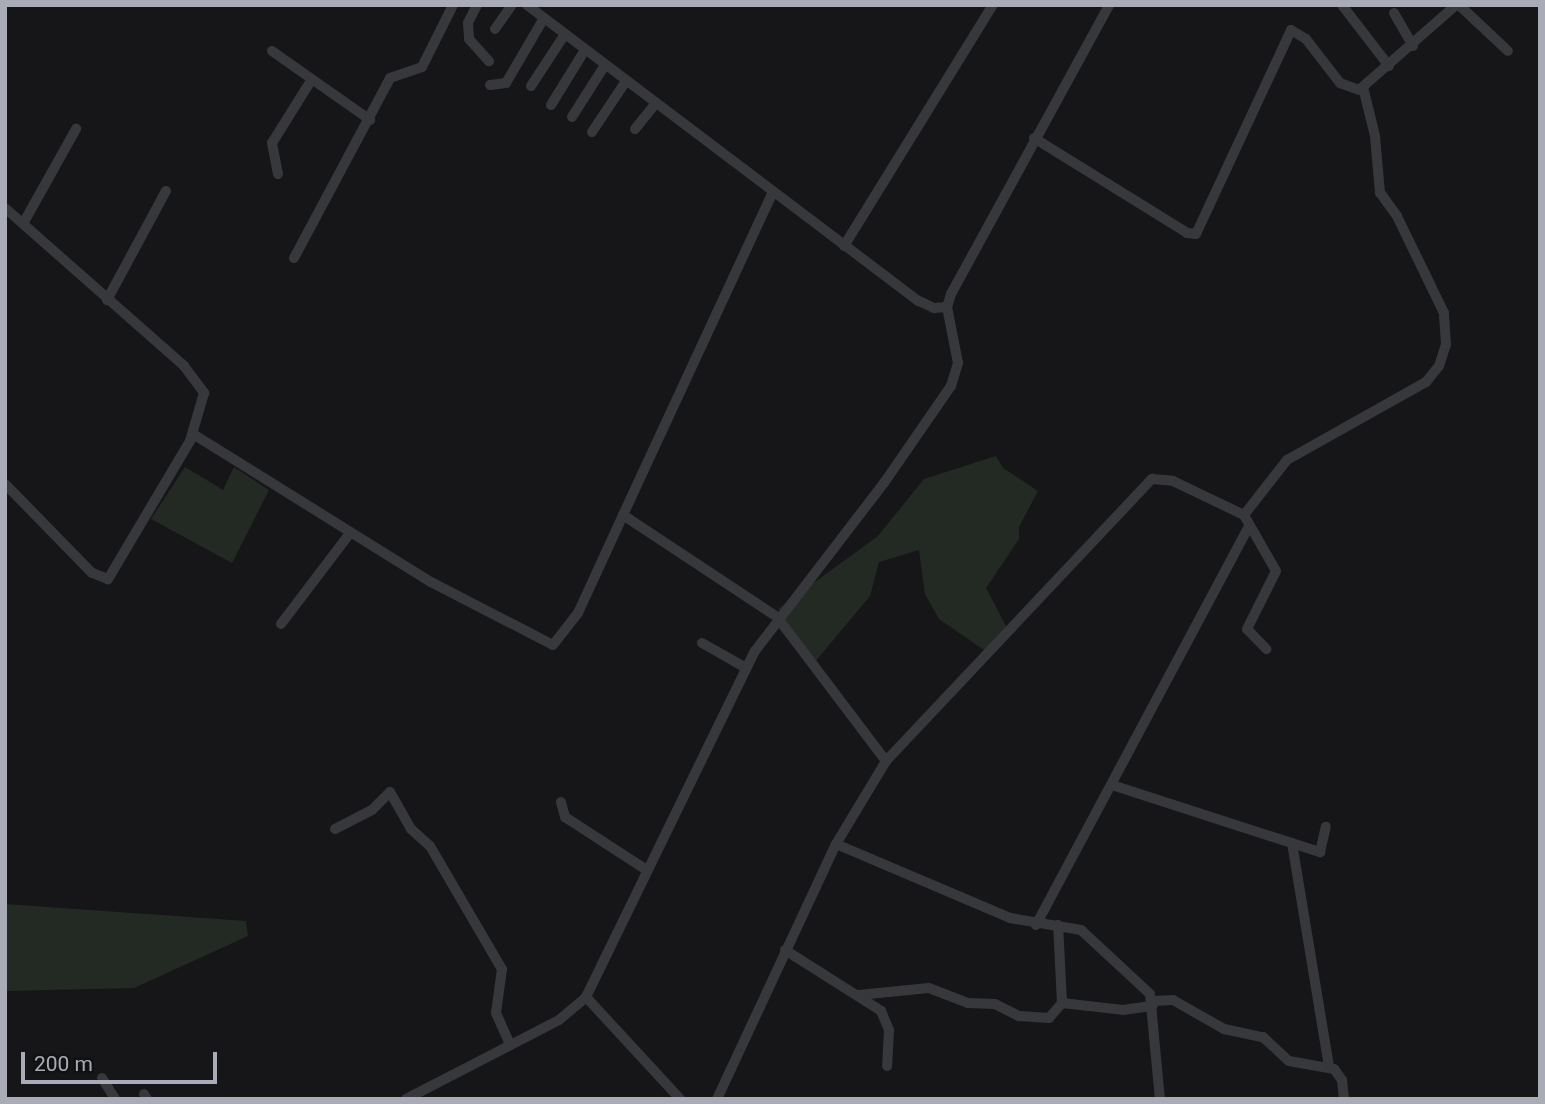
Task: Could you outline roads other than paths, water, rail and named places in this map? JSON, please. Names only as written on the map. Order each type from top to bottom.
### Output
[{"type":"street","points":[[294,258],[393,75],[422,67],[453,5]]},
{"type":"street","points":[[477,5],[468,23],[469,39],[489,61]]},
{"type":"street","points":[[495,29],[512,5]]},
{"type":"street","points":[[527,5],[772,194],[844,246],[928,306],[947,307]]},
{"type":"street","points":[[844,246],[993,5]]},
{"type":"street","points":[[406,1099],[570,1013],[586,997],[645,869],[746,668],[777,617],[884,483],[951,386],[958,363],[947,307],[1034,138],[1109,5]]},
{"type":"street","points":[[1342,5],[1389,66]]},
{"type":"street","points":[[1034,138],[1193,234],[1201,227],[1291,30],[1306,39],[1340,83],[1351,89],[1363,87],[1458,5],[1508,51]]},
{"type":"street","points":[[1394,13],[1413,46]]},
{"type":"street","points":[[490,85],[506,83],[544,18]]},
{"type":"street","points":[[531,86],[565,34]]},
{"type":"street","points":[[551,105],[585,50]]},
{"type":"street","points":[[272,51],[370,120]]},
{"type":"street","points":[[572,117],[605,65]]},
{"type":"street","points":[[278,174],[272,143],[312,79]]},
{"type":"street","points":[[593,132],[626,81]]},
{"type":"street","points":[[1244,515],[1287,460],[1426,382],[1439,366],[1447,344],[1444,313],[1397,216],[1380,192],[1375,136],[1363,87]]},
{"type":"street","points":[[635,129],[655,104]]},
{"type":"street","points":[[24,222],[76,128]]},
{"type":"street","points":[[107,300],[166,191]]},
{"type":"street","points":[[193,435],[350,533],[553,645],[578,613],[772,194]]},
{"type":"street","points":[[5,208],[24,222],[200,382],[204,399],[193,435],[108,579],[92,573],[5,484]]},
{"type":"street","points":[[717,1099],[836,844],[886,761],[1152,479],[1173,481],[1244,515],[1248,528],[1276,571],[1247,629],[1266,649]]},
{"type":"street","points":[[623,515],[777,617],[886,761]]},
{"type":"street","points":[[1036,925],[1248,528]]},
{"type":"street","points":[[281,624],[350,533]]},
{"type":"street","points":[[702,643],[746,668]]},
{"type":"street","points":[[1112,785],[1320,852],[1326,827]]},
{"type":"street","points":[[335,829],[372,810],[390,792],[411,829],[430,846],[502,969],[496,1013],[510,1045]]},
{"type":"street","points":[[561,802],[565,817],[645,869]]},
{"type":"street","points":[[1292,843],[1329,1067]]},
{"type":"street","points":[[836,844],[1036,925],[1058,925],[1081,930],[1138,981],[1153,1004],[1160,1099]]},
{"type":"street","points":[[859,995],[929,988],[968,1003],[995,1004],[1039,1019],[1058,1012],[1062,1003],[1058,925]]},
{"type":"street","points":[[785,950],[881,1011],[887,1024],[887,1066]]},
{"type":"street","points":[[586,997],[680,1099]]},
{"type":"street","points":[[1062,1003],[1123,1010],[1173,1000],[1224,1029],[1263,1037],[1289,1061],[1329,1067],[1341,1076],[1344,1099]]},
{"type":"street","points":[[102,1078],[115,1099]]}]
